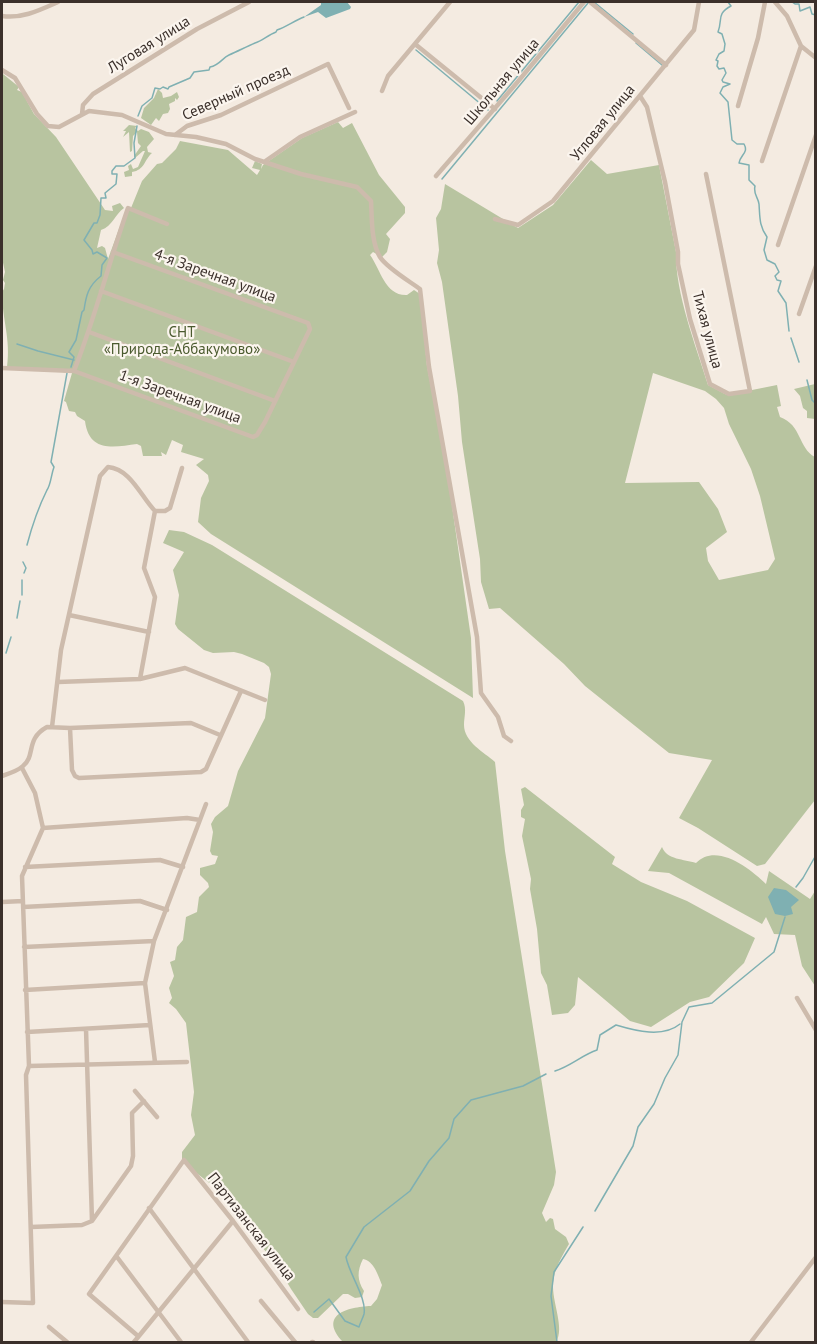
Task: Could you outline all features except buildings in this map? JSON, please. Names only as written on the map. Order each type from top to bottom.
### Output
[{"type":"street","points":[[2,16],[18,16],[34,12],[58,2]]},
{"type":"street","name":"Луговая улица","points":[[82,114],[82,105],[93,94],[197,29],[249,2]]},
{"type":"street","points":[[382,91],[385,80],[450,2]]},
{"type":"street","name":"Школьная улица","points":[[436,176],[584,2]]},
{"type":"street","points":[[590,2],[666,65]]},
{"type":"street","name":"Угловая улица","points":[[495,219],[518,225],[553,201],[694,30],[699,2]]},
{"type":"street","points":[[738,106],[758,38],[765,2]]},
{"type":"street","points":[[775,2],[787,16],[801,46],[816,58]]},
{"type":"street","points":[[415,44],[495,109]]},
{"type":"street","points":[[762,160],[801,46]]},
{"type":"street","name":"Северный проезд","points":[[175,135],[187,126],[222,115],[328,64],[349,108]]},
{"type":"street","points":[[2,70],[15,78],[37,114],[48,126],[59,127],[89,111],[122,115],[168,135],[204,138],[226,144],[264,162],[301,174],[357,187],[371,201],[373,232],[378,255],[420,290],[429,367],[477,637],[481,693],[498,717],[504,736],[511,741]]},
{"type":"street","name":"Тихая улица","points":[[640,96],[647,107],[665,183],[690,319],[710,384],[729,394],[750,390],[706,174]]},
{"type":"street","points":[[264,162],[300,136],[355,112]]},
{"type":"street","points":[[778,245],[816,135]]},
{"type":"street","points":[[74,371],[89,332],[128,208],[167,224]]},
{"type":"street","name":"4-я Заречная улица","points":[[113,252],[308,323],[310,329],[294,362]]},
{"type":"street","points":[[799,314],[816,266]]},
{"type":"street","points":[[89,332],[275,401],[294,362],[101,291]]},
{"type":"street","name":"1-я Заречная улица","points":[[2,368],[74,371],[253,437],[257,435],[275,401]]},
{"type":"street","points":[[52,727],[61,650],[101,473],[108,467],[120,471],[140,490],[155,511],[144,568],[155,597],[140,679]]},
{"type":"street","points":[[155,511],[165,511],[170,508],[182,468]]},
{"type":"street","points":[[69,615],[149,632]]},
{"type":"street","points":[[58,682],[140,679],[185,668],[266,700]]},
{"type":"street","points":[[70,728],[72,770],[79,778],[201,772],[206,769],[241,691]]},
{"type":"street","points":[[2,776],[22,768],[34,738],[41,730],[52,727],[191,723],[220,735]]},
{"type":"street","points":[[2,1302],[33,1303],[26,1075],[29,1066],[22,876],[43,828],[34,793],[22,768]]},
{"type":"street","points":[[155,1062],[144,983],[154,941],[206,804]]},
{"type":"street","points":[[43,828],[187,818],[200,820]]},
{"type":"street","points":[[25,867],[160,860],[183,867]]},
{"type":"street","points":[[2,902],[23,904],[140,901],[167,910]]},
{"type":"street","points":[[24,947],[154,941]]},
{"type":"street","points":[[25,990],[144,983]]},
{"type":"street","points":[[797,998],[816,1030]]},
{"type":"street","points":[[27,1032],[150,1025]]},
{"type":"street","points":[[86,1029],[92,1221]]},
{"type":"street","points":[[29,1066],[187,1062]]},
{"type":"street","points":[[135,1090],[157,1117]]},
{"type":"street","points":[[32,1227],[82,1225],[92,1221],[131,1166],[133,1156],[132,1113],[144,1101]]},
{"type":"street","name":"Партизанская улица","points":[[149,1208],[184,1160],[233,1221],[298,1309]]},
{"type":"street","points":[[138,1336],[89,1294],[149,1208],[248,1342]]},
{"type":"street","points":[[134,1342],[233,1221]]},
{"type":"street","points":[[117,1257],[181,1342]]},
{"type":"street","points":[[751,1342],[816,1257]]},
{"type":"street","points":[[261,1301],[294,1342]]},
{"type":"street","points":[[49,1327],[67,1342]]},
{"type":"green space","name":"СНТ «Природа-Аббакумово»","points":[[3,74],[19,87],[17,90],[22,92],[34,114],[56,137],[105,210],[113,211],[112,206],[120,203],[124,208],[108,226],[101,230],[97,248],[102,246],[105,248],[108,259],[127,207],[131,208],[142,181],[157,164],[162,163],[176,149],[180,141],[228,150],[257,175],[260,170],[252,168],[255,161],[262,164],[261,169],[263,165],[302,138],[338,122],[343,128],[352,123],[379,175],[405,207],[405,213],[386,234],[390,239],[387,252],[382,257],[373,252],[370,255],[384,281],[393,291],[407,295],[414,290],[420,294],[427,366],[447,471],[471,638],[473,698],[211,534],[198,522],[201,498],[209,481],[208,475],[196,465],[204,459],[181,452],[183,445],[172,440],[166,455],[161,452],[162,456],[143,456],[141,446],[137,444],[104,446],[97,443],[87,431],[85,421],[75,412],[69,411],[64,401],[72,373],[7,367],[8,347],[2,292],[5,283],[2,258]]},
{"type":"green space","points":[[158,89],[163,98],[177,92],[179,97],[169,104],[168,113],[163,114],[159,121],[156,118],[151,125],[141,118],[144,108],[154,98]]},
{"type":"green space","points":[[129,125],[137,126],[135,128],[138,131],[141,129],[149,132],[154,139],[147,147],[148,152],[152,153],[142,167],[132,172],[132,176],[125,177],[124,172],[129,170],[128,166],[131,164],[133,169],[138,167],[145,151],[135,158],[141,146],[138,143],[137,132],[133,136],[130,152],[129,132],[123,137],[126,131],[123,131]]},
{"type":"green space","points":[[591,160],[607,174],[659,165],[676,252],[679,285],[692,337],[708,385],[727,395],[777,385],[781,406],[777,407],[780,417],[792,425],[805,448],[815,457],[815,800],[765,864],[757,866],[679,818],[712,760],[669,753],[585,686],[564,664],[500,608],[489,609],[481,582],[480,559],[462,442],[458,396],[442,282],[437,263],[439,250],[436,218],[441,209],[445,184],[518,228],[553,205]],"holes":[[[653,373],[705,391],[724,408],[729,424],[751,469],[775,559],[768,570],[719,580],[708,561],[706,548],[727,532],[718,509],[699,482],[625,483]]]},
{"type":"green space","points":[[815,384],[815,419],[807,418],[807,411],[803,408],[800,396],[794,389]]},
{"type":"green space","points":[[169,530],[184,532],[212,545],[463,701],[467,737],[495,762],[505,851],[556,1172],[554,1185],[542,1213],[546,1222],[550,1218],[553,1219],[555,1229],[566,1237],[569,1244],[559,1263],[553,1283],[559,1322],[556,1342],[343,1342],[333,1325],[335,1319],[339,1314],[353,1308],[371,1306],[377,1299],[382,1285],[373,1265],[363,1259],[361,1263],[359,1275],[364,1291],[362,1297],[355,1298],[343,1294],[318,1318],[313,1318],[291,1289],[275,1262],[239,1221],[212,1185],[182,1162],[182,1152],[195,1135],[191,1115],[194,1092],[186,1023],[169,1003],[172,998],[169,988],[174,976],[170,962],[175,960],[177,947],[183,940],[186,917],[197,912],[199,897],[209,887],[200,875],[200,868],[215,864],[218,856],[212,855],[210,851],[213,832],[211,824],[215,817],[228,806],[238,771],[265,718],[271,674],[269,667],[264,663],[242,654],[213,653],[204,650],[178,629],[175,624],[179,595],[173,570],[184,552],[163,543]]},
{"type":"green space","points":[[525,787],[615,857],[612,864],[641,882],[687,901],[755,938],[744,963],[709,997],[690,1002],[651,1027],[630,1021],[578,977],[575,1005],[568,1013],[552,1015],[547,985],[541,973],[530,889],[531,879],[522,836],[525,819],[521,817],[524,805],[521,789]]},
{"type":"green space","points":[[662,847],[672,857],[696,863],[704,857],[723,856],[742,865],[766,884],[769,871],[810,899],[815,891],[815,986],[802,966],[795,935],[774,934],[766,917],[762,924],[669,873],[648,871]]},
{"type":"water","points":[[321,2],[347,2],[351,7],[326,18],[318,12],[304,17],[321,5]]},
{"type":"water","points":[[774,888],[786,890],[799,900],[791,907],[793,914],[785,916],[775,914],[768,897]]},
{"type":"waterway","points":[[497,101],[579,2]]},
{"type":"waterway","points":[[594,2],[633,34]]},
{"type":"waterway","points":[[728,2],[731,6],[723,12],[718,32],[722,34],[725,44],[724,51],[716,60],[719,69],[724,68],[726,73],[723,82],[730,84],[723,87],[720,93],[728,102],[732,140],[737,144],[744,144],[745,147],[739,163],[749,165],[749,180],[755,186],[761,225],[767,237],[764,250],[767,260],[775,264],[779,272],[775,276],[781,281],[778,291],[786,303],[789,331]]},
{"type":"waterway","points":[[792,2],[799,4],[800,11],[810,7],[812,14],[816,15]]},
{"type":"waterway","points":[[442,179],[588,3]]},
{"type":"waterway","points":[[138,116],[142,106],[152,98],[155,88],[168,89],[190,78],[194,72],[209,70],[227,56],[304,17]]},
{"type":"waterway","points":[[636,43],[662,65]]},
{"type":"waterway","points":[[416,50],[488,110]]},
{"type":"waterway","points":[[71,367],[74,357],[69,352],[76,340],[87,296],[90,287],[101,276],[102,265],[107,258],[97,252],[93,254],[84,240],[94,223],[97,223],[101,198],[106,198],[105,193],[116,184],[117,174],[112,174],[112,171],[116,166],[124,166],[135,158],[134,143],[137,126]]},
{"type":"waterway","points":[[791,338],[799,362]]},
{"type":"waterway","points":[[17,344],[74,360]]},
{"type":"waterway","points":[[27,545],[54,467],[51,462],[67,373]]},
{"type":"waterway","points":[[807,380],[812,400],[816,404]]},
{"type":"waterway","points":[[23,562],[26,568],[24,573]]},
{"type":"waterway","points":[[22,580],[22,595]]},
{"type":"waterway","points":[[17,618],[20,601]]},
{"type":"waterway","points":[[6,653],[11,637]]},
{"type":"waterway","points":[[796,887],[816,855]]},
{"type":"waterway","points":[[595,1211],[633,1146],[638,1127],[654,1104],[678,1055],[682,1022],[689,1007],[712,1003],[774,952],[785,917]]},
{"type":"waterway","points":[[555,1071],[597,1050],[600,1035],[616,1025],[641,1031],[658,1032],[680,1024]]},
{"type":"waterway","points":[[314,1312],[329,1299],[345,1321],[359,1327],[364,1314],[363,1301],[346,1257],[364,1227],[410,1191],[429,1161],[449,1138],[454,1119],[471,1100],[523,1086],[546,1074]]},
{"type":"waterway","points":[[557,1342],[551,1296],[554,1272],[583,1227]]}]
